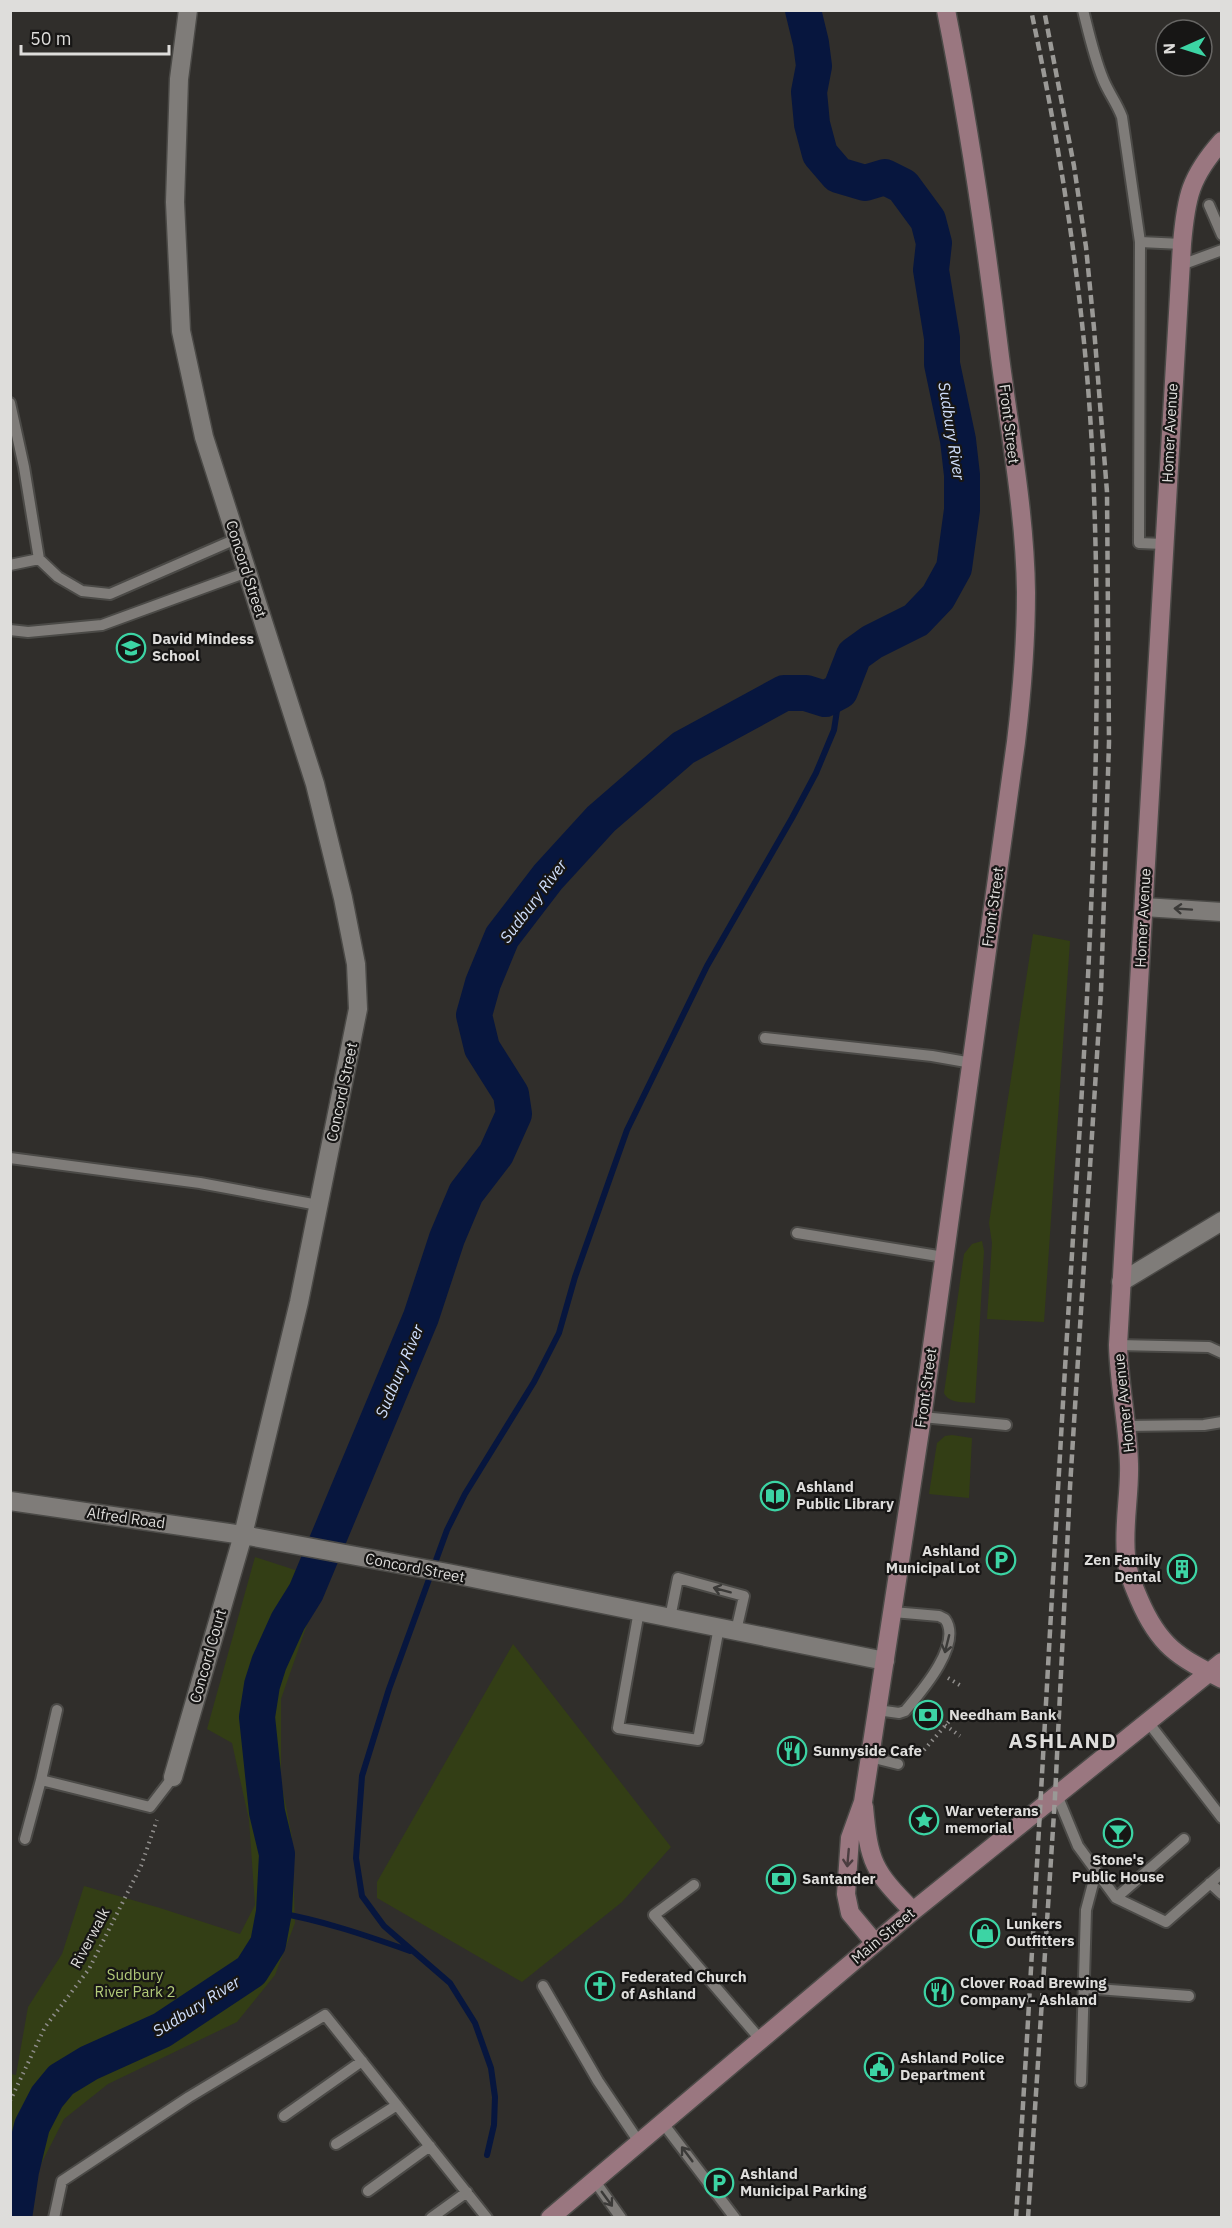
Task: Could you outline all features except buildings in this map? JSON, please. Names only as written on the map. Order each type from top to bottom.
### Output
[{"type":"street","name":"Concord Street","points":[[188,10],[179,79],[175,202],[181,331],[204,437],[315,784],[343,898],[356,964],[358,1009],[298,1302],[243,1535],[411,1566],[885,1661]]},
{"type":"street","name":"Front Street","points":[[913,1911],[886,1883],[875,1866],[867,1838],[864,1802],[922,1417],[1022,689],[1026,590],[1023,537],[986,248],[965,112],[946,10]]},
{"type":"street","name":"Homer Avenue","points":[[1217,1671],[1178,1655],[1158,1635],[1144,1611],[1130,1576],[1126,1555],[1130,1471],[1119,1380],[1118,1345],[1180,265],[1185,209],[1192,184],[1198,170],[1221,141]]},
{"type":"street","points":[[1144,907],[1221,912]]},
{"type":"street","points":[[1121,1282],[1221,1221]]},
{"type":"street","name":"Alfred Road","points":[[10,1501],[243,1535]]},
{"type":"street","name":"Concord Court","points":[[173,1777],[243,1535]]},
{"type":"street","name":"Main Street","points":[[550,2217],[913,1911],[1148,1722],[1217,1671]]},
{"type":"street","name":"Front Street","points":[[864,1802],[850,1838],[846,1894],[850,1913],[875,1943]]},
{"type":"lane","points":[[1083,10],[1092,51],[1104,82],[1116,101],[1122,117],[1140,242],[1139,543],[1164,544]]},
{"type":"lane","points":[[1209,205],[1221,235]]},
{"type":"lane","points":[[1140,242],[1182,244]]},
{"type":"lane","points":[[1180,265],[1221,250]]},
{"type":"lane","points":[[10,403],[24,467],[39,559],[58,578],[82,591],[110,594],[236,539]]},
{"type":"lane","points":[[10,564],[39,559]]},
{"type":"lane","points":[[10,630],[28,632],[102,625],[247,572]]},
{"type":"lane","points":[[765,1038],[932,1056],[972,1063]]},
{"type":"lane","points":[[10,1158],[200,1183],[318,1205]]},
{"type":"lane","points":[[796,1233],[944,1257]]},
{"type":"lane","points":[[1118,1345],[1209,1347],[1221,1353]]},
{"type":"lane","points":[[922,1417],[1006,1425]]},
{"type":"lane","points":[[1125,1426],[1204,1425],[1221,1422]]},
{"type":"lane","points":[[639,1611],[618,1728],[698,1740],[728,1629],[744,1596],[678,1578],[670,1618]]},
{"type":"lane","points":[[877,1710],[899,1713],[905,1711],[941,1661],[949,1641],[950,1630],[945,1619],[939,1616],[893,1612]]},
{"type":"lane","points":[[25,1839],[57,1710]]},
{"type":"lane","points":[[1148,1722],[1221,1818]]},
{"type":"lane","points":[[870,1757],[898,1764]]},
{"type":"lane","points":[[41,1780],[150,1807],[173,1777]]},
{"type":"lane","points":[[1057,1795],[1078,1846],[1116,1898],[1166,1922],[1221,1873]]},
{"type":"lane","points":[[1116,1898],[1184,1839]]},
{"type":"lane","points":[[1081,2082],[1086,1910],[1096,1872]]},
{"type":"lane","points":[[1210,1883],[1221,1894]]},
{"type":"lane","points":[[694,1885],[654,1915],[760,2040]]},
{"type":"lane","points":[[543,1986],[598,2081],[639,2142]]},
{"type":"lane","points":[[1084,1988],[1189,1996]]},
{"type":"lane","points":[[54,2217],[62,2181],[189,2097],[325,2014],[487,2217]]},
{"type":"lane","points":[[284,2116],[362,2061]]},
{"type":"lane","points":[[336,2144],[397,2104]]},
{"type":"lane","points":[[662,2122],[735,2217]]},
{"type":"lane","points":[[368,2192],[430,2146]]},
{"type":"lane","points":[[594,2180],[621,2217]]},
{"type":"lane","points":[[431,2217],[467,2192]]},
{"type":"path","points":[[944,1676],[963,1688]]},
{"type":"path","points":[[924,1750],[951,1719]]},
{"type":"path","points":[[945,1725],[960,1736]]},
{"type":"path","name":"Riverwalk","points":[[10,2101],[45,2027],[89,1969],[141,1866],[161,1810]]},
{"type":"green space","points":[[1033,934],[1070,941],[1044,1322],[987,1319],[992,1243],[989,1223]]},
{"type":"green space","points":[[982,1241],[984,1251],[975,1403],[958,1402],[946,1397],[944,1393],[964,1254],[972,1244]]},
{"type":"green space","points":[[945,1436],[972,1438],[969,1498],[929,1494],[937,1443]]},
{"type":"green space","name":"Sudbury River Park 2","points":[[255,1557],[323,1579],[281,1699],[281,1781],[292,1837],[295,1923],[275,1975],[237,2022],[108,2084],[64,2119],[39,2168],[28,2217],[11,2217],[11,2074],[16,2075],[28,2007],[62,1954],[84,1886],[240,1934],[255,1905],[249,1820],[232,1743],[207,1729]]},
{"type":"green space","points":[[513,1644],[671,1847],[622,1902],[522,1982],[377,1898],[377,1882]]},
{"type":"waterway","name":"Sudbury River","points":[[14,2218],[21,2171],[32,2126],[47,2097],[61,2080],[89,2063],[162,2030],[251,1971],[268,1944],[274,1912],[277,1854],[267,1812],[257,1717],[262,1685],[288,1621],[306,1592],[421,1317],[447,1238],[466,1193],[496,1154],[514,1114],[511,1094],[482,1048],[474,1015],[483,983],[502,937],[548,877],[601,819],[683,748],[784,693],[806,693],[825,699],[840,691],[854,655],[872,642],[916,620],[938,597],[954,568],[962,510],[962,475],[958,440],[942,364],[942,338],[931,270],[934,243],[928,220],[903,186],[885,177],[865,183],[838,175],[820,154],[812,124],[809,92],[814,66],[803,10]]},
{"type":"waterway","points":[[487,2155],[494,2125],[495,2097],[491,2068],[475,2023],[450,1983],[384,1926],[362,1896],[356,1858],[362,1776],[389,1689],[447,1530],[465,1494],[534,1382],[559,1333],[575,1277],[627,1130],[707,966],[816,773],[834,730],[840,691]]},
{"type":"waterway","points":[[274,1912],[326,1924],[410,1951]]},
{"type":"railway","points":[[1016,2218],[1086,1010],[1097,701],[1094,495],[1087,373],[1065,191],[1031,10]]},
{"type":"railway","points":[[1028,2218],[1055,1797],[1070,1487],[1101,991],[1109,742],[1107,492],[1094,328],[1086,247],[1074,166],[1044,10]]},
{"type":"place","name":"David Mindess School","points":[[131,648]]},
{"type":"place","name":"Ashland Public Library","points":[[775,1496]]},
{"type":"place","name":"Ashland Municipal Lot","points":[[1001,1560]]},
{"type":"place","name":"Zen Family Dental","points":[[1182,1569]]},
{"type":"place","name":"Needham Bank","points":[[928,1715]]},
{"type":"place","name":"Sunnyside Cafe","points":[[792,1751]]},
{"type":"place","name":"War veterans memorial","points":[[924,1820]]},
{"type":"place","name":"Stone's Public House","points":[[1118,1833]]},
{"type":"place","name":"Santander","points":[[781,1879]]},
{"type":"place","name":"Lunkers Outfitters","points":[[985,1933]]},
{"type":"place","name":"Federated Church of Ashland","points":[[600,1986]]},
{"type":"place","name":"Clover Road Brewing Company - Ashland","points":[[939,1992]]},
{"type":"place","name":"Ashland Police Department","points":[[879,2067]]},
{"type":"place","name":"Ashland Municipal Parking","points":[[719,2183]]},
{"type":"district","name":"ASHLAND","points":[[1063,1741]]}]
